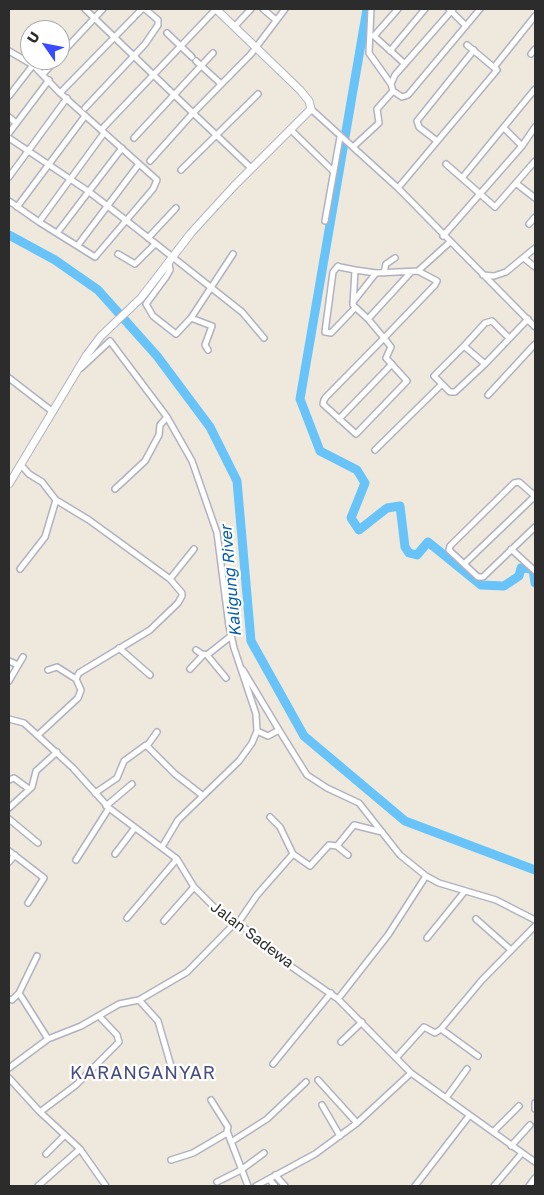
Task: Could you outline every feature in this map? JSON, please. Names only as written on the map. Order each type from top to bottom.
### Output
[{"type":"main road","points":[[9,484],[54,413],[86,356],[106,331],[137,301],[191,233],[251,168],[311,108],[309,101],[300,90],[216,9]]},
{"type":"street","points":[[85,9],[172,96],[251,168]]},
{"type":"street","points":[[70,45],[103,9]]},
{"type":"street","points":[[60,93],[144,9],[158,24],[148,41],[85,108]]},
{"type":"street","points":[[39,222],[102,131],[216,9]]},
{"type":"street","points":[[235,26],[252,9]]},
{"type":"street","points":[[263,9],[276,20]]},
{"type":"street","points":[[150,161],[220,83],[256,47],[285,9]]},
{"type":"street","points":[[371,9],[373,34],[369,53],[391,84],[393,91],[402,97],[408,94],[480,9]]},
{"type":"street","points":[[373,34],[398,9]]},
{"type":"street","points":[[390,51],[425,9]]},
{"type":"street","points":[[391,84],[405,64],[451,10],[466,26]]},
{"type":"street","points":[[495,66],[535,16]]},
{"type":"street","points":[[166,34],[181,45],[220,83]]},
{"type":"street","points":[[373,34],[405,64]]},
{"type":"street","points":[[398,188],[496,72],[495,66],[467,45]]},
{"type":"street","points":[[437,141],[419,127],[417,121],[474,50]]},
{"type":"street","points":[[9,51],[20,57]]},
{"type":"street","points":[[134,138],[172,96],[196,61],[213,53]]},
{"type":"street","points":[[9,96],[29,70]]},
{"type":"street","points":[[9,202],[93,256],[97,256],[157,182],[140,164],[60,93],[39,70]]},
{"type":"street","points":[[43,74],[47,70]]},
{"type":"street","points":[[9,133],[48,80]]},
{"type":"street","points":[[462,178],[533,96],[535,89]]},
{"type":"street","points":[[351,146],[379,123],[380,118],[377,109],[393,91]]},
{"type":"street","points":[[181,170],[258,94]]},
{"type":"street","points":[[9,177],[67,98]]},
{"type":"street","points":[[311,108],[341,138],[398,188],[535,327]]},
{"type":"street","points":[[9,116],[16,123]]},
{"type":"street","points":[[17,207],[85,116]]},
{"type":"street","points":[[444,236],[522,146],[535,127]]},
{"type":"street","points":[[504,128],[522,146]]},
{"type":"street","points":[[291,130],[334,172]]},
{"type":"street","points":[[9,138],[88,191],[148,238],[170,260],[212,288],[242,312],[264,338]]},
{"type":"street","points":[[325,221],[341,138]]},
{"type":"street","points":[[57,233],[122,148]]},
{"type":"street","points":[[446,164],[495,207],[517,184],[535,161]]},
{"type":"street","points":[[78,245],[140,164]]},
{"type":"street","points":[[517,184],[535,198]]},
{"type":"street","points":[[148,238],[176,208]]},
{"type":"street","points":[[529,224],[535,217]]},
{"type":"street","points":[[376,273],[354,305],[331,333],[325,332],[334,270],[338,266],[376,273],[418,271],[450,242]]},
{"type":"street","points":[[118,254],[135,264],[155,244]]},
{"type":"street","points":[[483,275],[494,276],[506,272],[535,248]]},
{"type":"street","points":[[170,260],[170,270],[146,304],[153,316],[176,334],[191,318],[233,254]]},
{"type":"street","points":[[384,273],[386,264],[395,258]]},
{"type":"street","points":[[525,258],[535,267]]},
{"type":"street","points":[[355,270],[354,305],[384,338],[391,349],[386,356],[407,381],[358,433],[354,434],[323,404],[324,400],[384,338],[436,283],[435,279],[418,271]]},
{"type":"street","points":[[368,319],[412,272]]},
{"type":"street","points":[[191,318],[212,326],[205,345],[208,350]]},
{"type":"street","points":[[509,338],[489,321],[435,374],[435,379],[449,392],[455,392],[485,364],[528,319]]},
{"type":"street","points":[[78,371],[110,341],[167,417],[192,461],[212,517],[220,556],[231,636],[256,714],[257,731],[252,744],[239,760],[178,820],[163,845]]},
{"type":"street","points":[[488,395],[535,344]]},
{"type":"street","points":[[464,346],[485,364]]},
{"type":"street","points":[[338,419],[392,364]]},
{"type":"street","points":[[9,378],[54,413]]},
{"type":"street","points":[[375,450],[441,385]]},
{"type":"street","points":[[115,489],[145,461],[158,438],[160,424],[167,417]]},
{"type":"street","points":[[21,465],[29,474],[42,482],[56,500],[89,520],[170,579],[182,593],[178,603],[150,630],[89,666],[76,679]]},
{"type":"street","points":[[464,564],[535,496],[519,482],[514,483],[448,547],[449,550],[464,564],[478,577],[483,578],[535,527]]},
{"type":"street","points":[[20,569],[45,537],[56,500]]},
{"type":"street","points":[[170,579],[194,549]]},
{"type":"street","points":[[511,550],[535,571]]},
{"type":"street","points":[[190,669],[205,655],[231,636]]},
{"type":"street","points":[[119,648],[150,675]]},
{"type":"street","points":[[196,650],[205,655],[226,678]]},
{"type":"street","points":[[9,681],[23,657]]},
{"type":"street","points":[[9,661],[18,665]]},
{"type":"street","points":[[240,666],[307,775],[327,788],[359,803],[404,859],[426,876],[439,883],[496,900],[535,920]]},
{"type":"street","points":[[41,733],[78,698],[80,690],[76,679],[57,667],[48,670]]},
{"type":"street","name":"Jalan Sadewa","points":[[9,718],[20,721],[41,733],[57,752],[98,791],[108,805],[134,829],[163,845],[177,859],[194,887],[218,911],[239,921],[276,956],[331,993],[340,996],[411,1073],[470,1116],[495,1130],[535,1162]]},
{"type":"street","points":[[257,731],[268,736],[279,730]]},
{"type":"street","points":[[98,791],[117,777],[124,761],[140,748],[147,746],[157,732]]},
{"type":"street","points":[[147,746],[170,769],[202,795]]},
{"type":"street","points":[[9,808],[29,790],[33,784],[34,772],[57,752]]},
{"type":"street","points":[[9,780],[14,778],[29,790]]},
{"type":"street","points":[[76,860],[108,805],[132,784]]},
{"type":"street","points":[[270,817],[280,827],[293,854],[310,866],[328,846],[337,846],[348,855]]},
{"type":"street","points":[[9,819],[38,843]]},
{"type":"street","points":[[337,846],[354,824],[382,832]]},
{"type":"street","points":[[115,854],[134,829]]},
{"type":"street","points":[[9,851],[44,878],[28,903]]},
{"type":"street","points":[[9,1068],[48,1039],[82,1026],[123,1003],[138,1000],[187,972],[239,921],[257,896],[293,854]]},
{"type":"street","points":[[9,862],[14,855]]},
{"type":"street","points":[[127,918],[177,859]]},
{"type":"street","points":[[340,996],[388,935],[426,876]]},
{"type":"street","points":[[164,921],[194,887]]},
{"type":"street","points":[[427,938],[465,891]]},
{"type":"street","points":[[476,919],[511,950]]},
{"type":"street","points":[[396,1058],[424,1027],[435,1033],[441,1029],[460,1005],[535,926]]},
{"type":"street","points":[[9,999],[12,1000],[19,993],[38,956]]},
{"type":"street","points":[[19,993],[48,1039]]},
{"type":"street","points":[[273,1064],[331,993]]},
{"type":"street","points":[[138,1000],[158,1021],[173,1073]]},
{"type":"street","points":[[40,1112],[76,1085],[119,1042],[117,1034],[99,1016]]},
{"type":"street","points":[[341,1042],[362,1022]]},
{"type":"street","points":[[441,1029],[478,1056]]},
{"type":"street","points":[[446,1098],[467,1069]]},
{"type":"street","points":[[256,1186],[315,1154],[340,1136],[357,1123],[411,1073]]},
{"type":"street","points":[[9,1078],[40,1112],[80,1149],[106,1186]]},
{"type":"street","points":[[318,1080],[357,1123]]},
{"type":"street","points":[[231,1142],[267,1119],[306,1082]]},
{"type":"street","points":[[211,1100],[228,1127],[231,1142],[248,1186]]},
{"type":"street","points":[[535,1103],[535,1109]]},
{"type":"street","points":[[322,1105],[340,1136]]},
{"type":"street","points":[[495,1130],[519,1106]]},
{"type":"street","points":[[415,1186],[455,1132],[470,1116]]},
{"type":"street","points":[[513,1143],[530,1125]]},
{"type":"street","points":[[171,1160],[193,1153],[228,1133]]},
{"type":"street","points":[[46,1154],[65,1135]]},
{"type":"street","points":[[38,1186],[80,1149]]},
{"type":"street","points":[[216,1182],[241,1170],[264,1153]]},
{"type":"street","points":[[494,1186],[522,1153]]},
{"type":"street","points":[[275,1175],[285,1186]]},
{"type":"street","points":[[529,1186],[535,1178]]},
{"type":"street","points":[[269,1179],[275,1186]]},
{"type":"waterway","points":[[367,9],[300,399],[320,451],[357,470],[365,483],[351,518],[359,530],[387,508],[400,506],[405,547],[409,553],[417,555],[428,542],[481,585],[504,586],[519,576],[521,568],[533,569],[535,583]]},
{"type":"waterway","name":"Kaligung River","points":[[9,235],[55,260],[98,290],[157,356],[210,427],[237,481],[251,641],[304,736],[405,821],[535,870]]},
{"type":"district","name":"KARANGANYAR","points":[[143,1073]]}]
